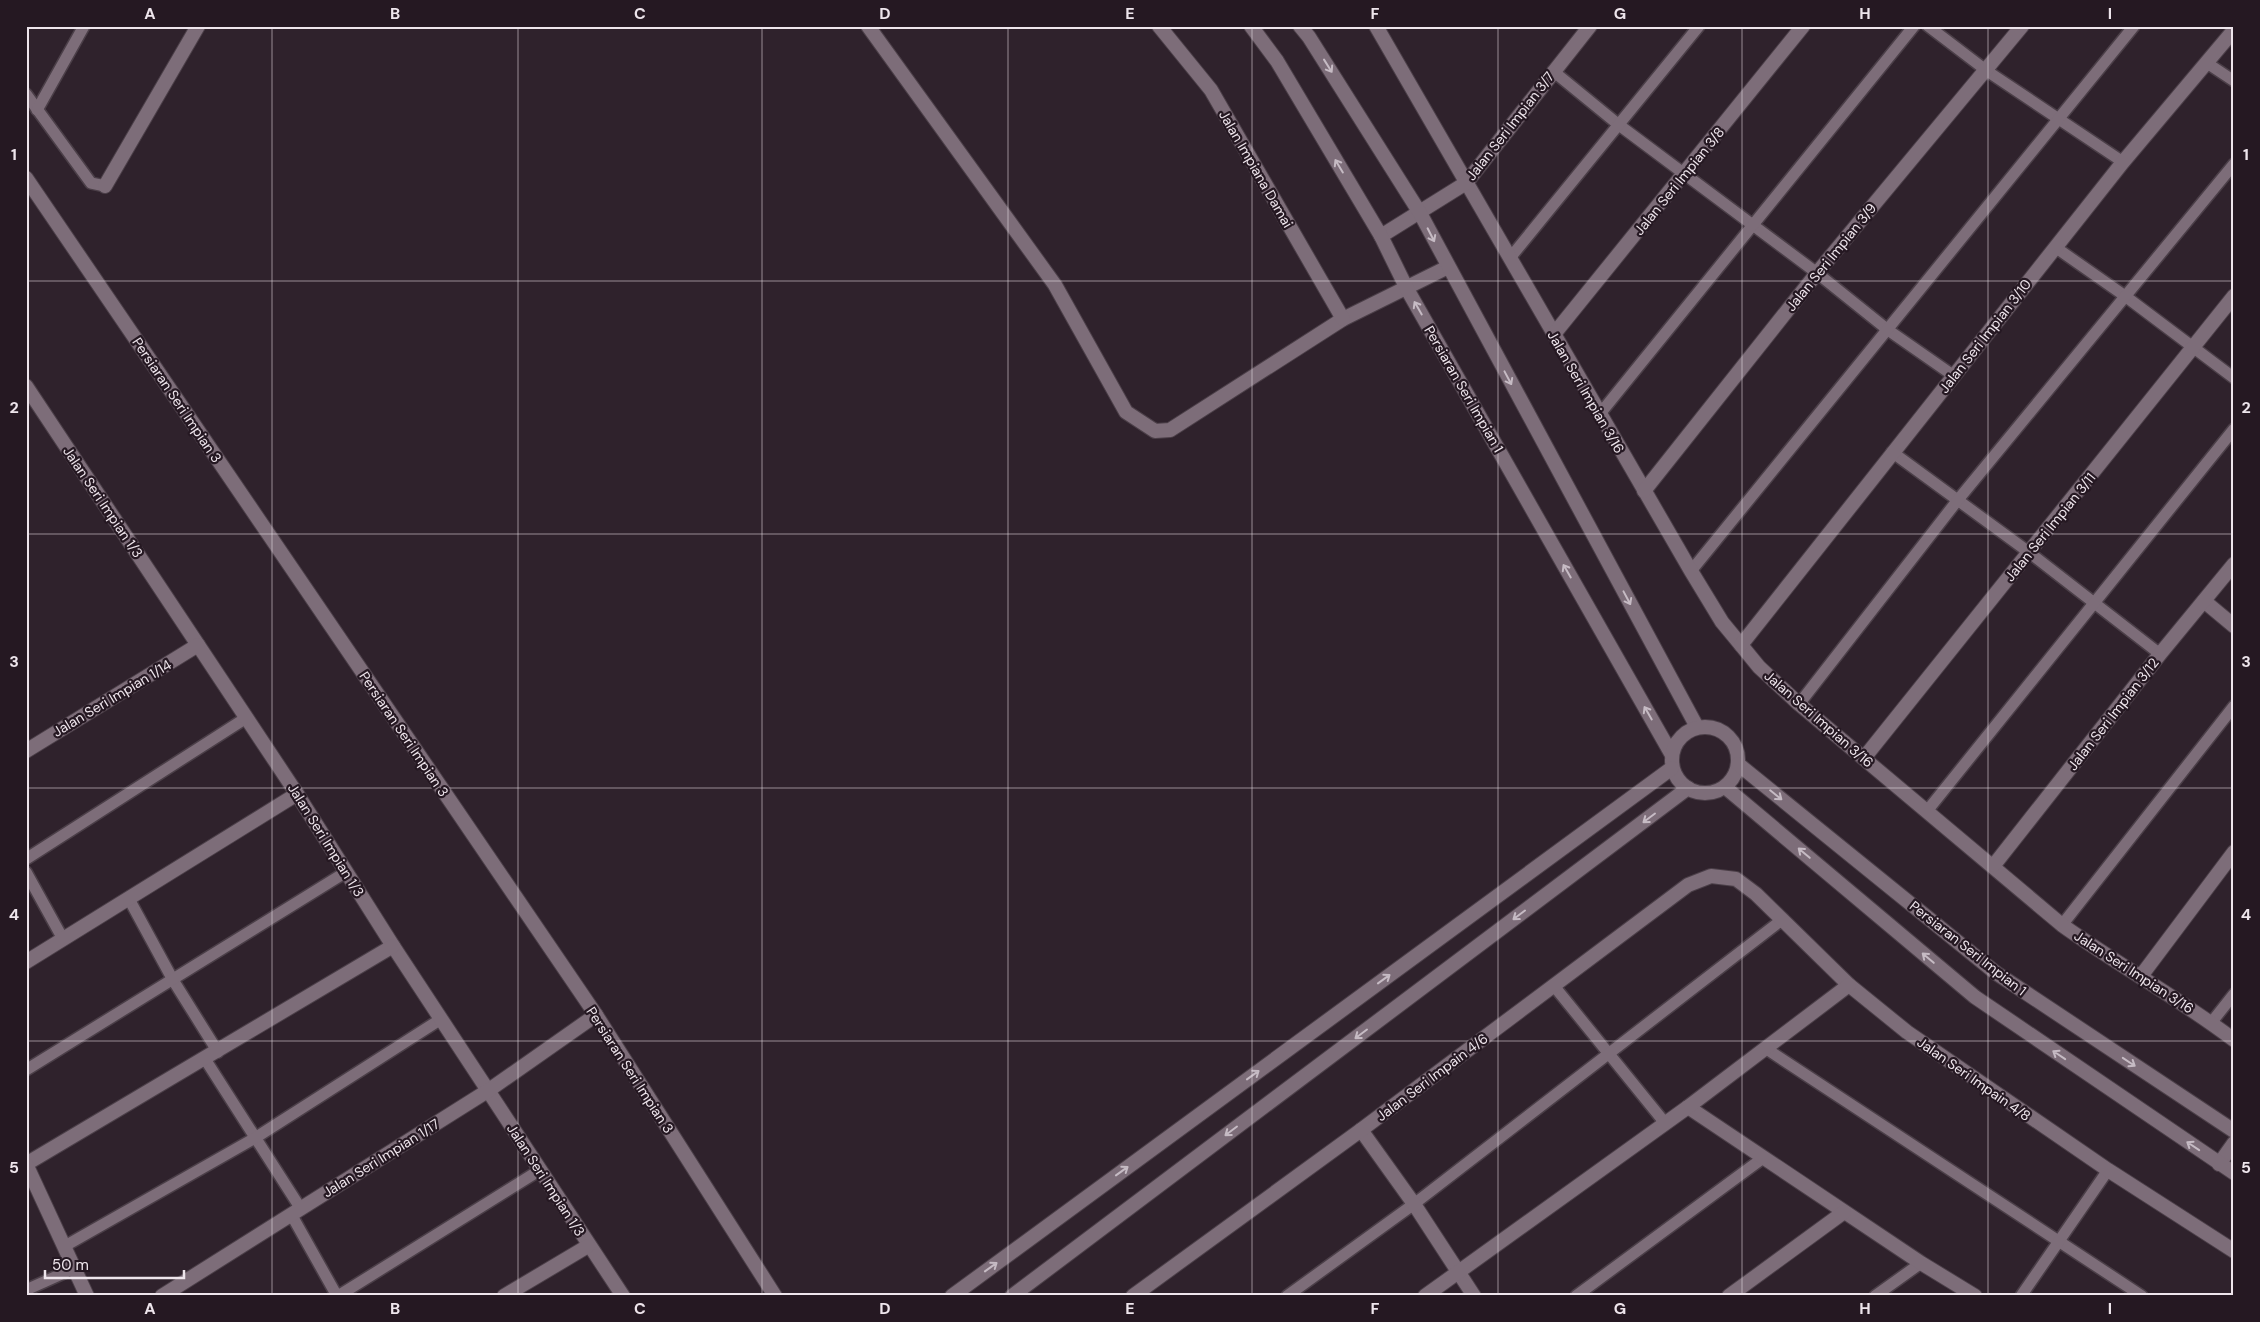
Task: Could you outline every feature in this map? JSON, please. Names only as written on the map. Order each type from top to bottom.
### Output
[{"type":"street","points":[[105,186],[198,26]]},
{"type":"street","points":[[868,26],[1055,285],[1126,412],[1154,430],[1170,430],[1343,319],[1407,289],[1448,267]]},
{"type":"street","name":"Jalan Impiana Damai","points":[[1159,26],[1211,90],[1343,319]]},
{"type":"street","name":"Persiaran Seri Impian 1","points":[[1251,26],[1277,61],[1381,236],[1407,289],[1672,762]]},
{"type":"street","points":[[1300,26],[1309,37],[1420,213],[1697,727]]},
{"type":"street","name":"Jalan Seri Impian 3/16","points":[[1376,26],[1599,415],[1691,571],[1722,622],[1759,668],[1799,704],[2062,925],[2095,949],[2141,976],[2234,1040]]},
{"type":"street","name":"Jalan Seri Impian 3/7","points":[[1381,236],[1466,183],[1590,26]]},
{"type":"street","name":"Jalan Seri Impian 3/8","points":[[1554,334],[1803,26]]},
{"type":"street","name":"Jalan Seri Impian 3/9","points":[[1644,491],[1817,273],[1987,71],[2022,26]]},
{"type":"street","name":"Jalan Seri Impian 3/10","points":[[1741,645],[2123,162],[2234,30]]},
{"type":"street","name":"Persiaran Seri Impian 3","points":[[28,183],[596,1015],[774,1296]]},
{"type":"street","name":"Jalan Seri Impian 3/11","points":[[1864,758],[2234,296]]},
{"type":"street","name":"Jalan Seri Impian 1/3","points":[[26,386],[297,794],[393,946],[489,1090],[588,1246],[623,1296]]},
{"type":"street","name":"Jalan Seri Impian 3/12","points":[[1994,866],[2160,654],[2234,564]]},
{"type":"street","points":[[2204,601],[2234,626]]},
{"type":"street","name":"Jalan Seri Impian 1/14","points":[[26,751],[198,645]]},
{"type":"street","points":[[1697,727],[1710,727],[1722,731],[1732,740],[1738,752],[1738,764],[1734,777],[1725,787],[1714,792],[1700,793],[1688,788],[1678,780],[1672,762],[1676,743],[1685,733],[1697,727]]},
{"type":"street","points":[[952,1296],[1672,762]]},
{"type":"street","name":"Persiaran Seri Impian 1","points":[[1738,764],[1996,973],[2234,1131]]},
{"type":"street","points":[[1725,787],[1975,997],[2234,1173]]},
{"type":"street","points":[[1012,1296],[1688,788]]},
{"type":"street","points":[[26,962],[297,794]]},
{"type":"street","points":[[2141,976],[2234,852]]},
{"type":"street","name":"Jalan Seri Impain 4/6","points":[[1133,1296],[1361,1130],[1688,885],[1711,876],[1736,879]]},
{"type":"street","name":"Jalan Seri Impain 4/8","points":[[1736,879],[1783,920],[1849,984],[1943,1057],[2108,1170],[2234,1251]]},
{"type":"street","points":[[87,1296],[26,1164],[218,1052],[393,946]]},
{"type":"street","points":[[1425,1296],[1688,1107],[1849,984]]},
{"type":"street","name":"Jalan Seri Impian 1/17","points":[[162,1296],[489,1090],[596,1015]]},
{"type":"street","points":[[1688,1107],[1921,1263],[1975,1296]]},
{"type":"street","points":[[1361,1130],[1414,1204],[1474,1296]]},
{"type":"street","points":[[2219,1164],[2234,1143]]},
{"type":"street","points":[[1729,1296],[1844,1212]]},
{"type":"street","points":[[504,1296],[588,1246]]},
{"type":"lane","points":[[37,110],[84,26]]},
{"type":"lane","points":[[1510,258],[1699,26]]},
{"type":"lane","points":[[1599,415],[1914,26]]},
{"type":"lane","points":[[1928,26],[1987,71],[2123,162]]},
{"type":"lane","points":[[1691,571],[2134,26]]},
{"type":"lane","points":[[2207,63],[2234,81]]},
{"type":"lane","points":[[1553,71],[1619,125],[1817,273],[1888,330],[1954,376]]},
{"type":"lane","points":[[26,94],[91,183],[105,186]]},
{"type":"lane","points":[[1799,704],[1957,502],[2234,164]]},
{"type":"lane","points":[[2055,247],[2125,296],[2234,378]]},
{"type":"lane","points":[[1928,811],[2092,603],[2234,429]]},
{"type":"lane","points":[[1892,452],[1957,502],[2030,553],[2160,654]]},
{"type":"lane","points":[[2062,925],[2234,706]]},
{"type":"lane","points":[[26,859],[246,718]]},
{"type":"lane","points":[[26,872],[63,939]]},
{"type":"lane","points":[[26,1070],[346,872]]},
{"type":"lane","points":[[129,899],[172,980],[218,1052]]},
{"type":"lane","points":[[1287,1296],[1414,1204],[1783,920]]},
{"type":"lane","points":[[1554,986],[1665,1123]]},
{"type":"lane","points":[[2211,1023],[2234,994]]},
{"type":"lane","points":[[65,1246],[255,1138],[442,1019]]},
{"type":"lane","points":[[1765,1048],[2142,1296]]},
{"type":"lane","points":[[205,1059],[255,1138],[296,1212],[338,1296],[540,1170]]},
{"type":"lane","points":[[1576,1296],[1763,1158]]},
{"type":"lane","points":[[2021,1296],[2108,1170]]},
{"type":"lane","points":[[1875,1296],[1921,1263]]},
{"type":"lane","points":[[26,1290],[75,1268]]}]
